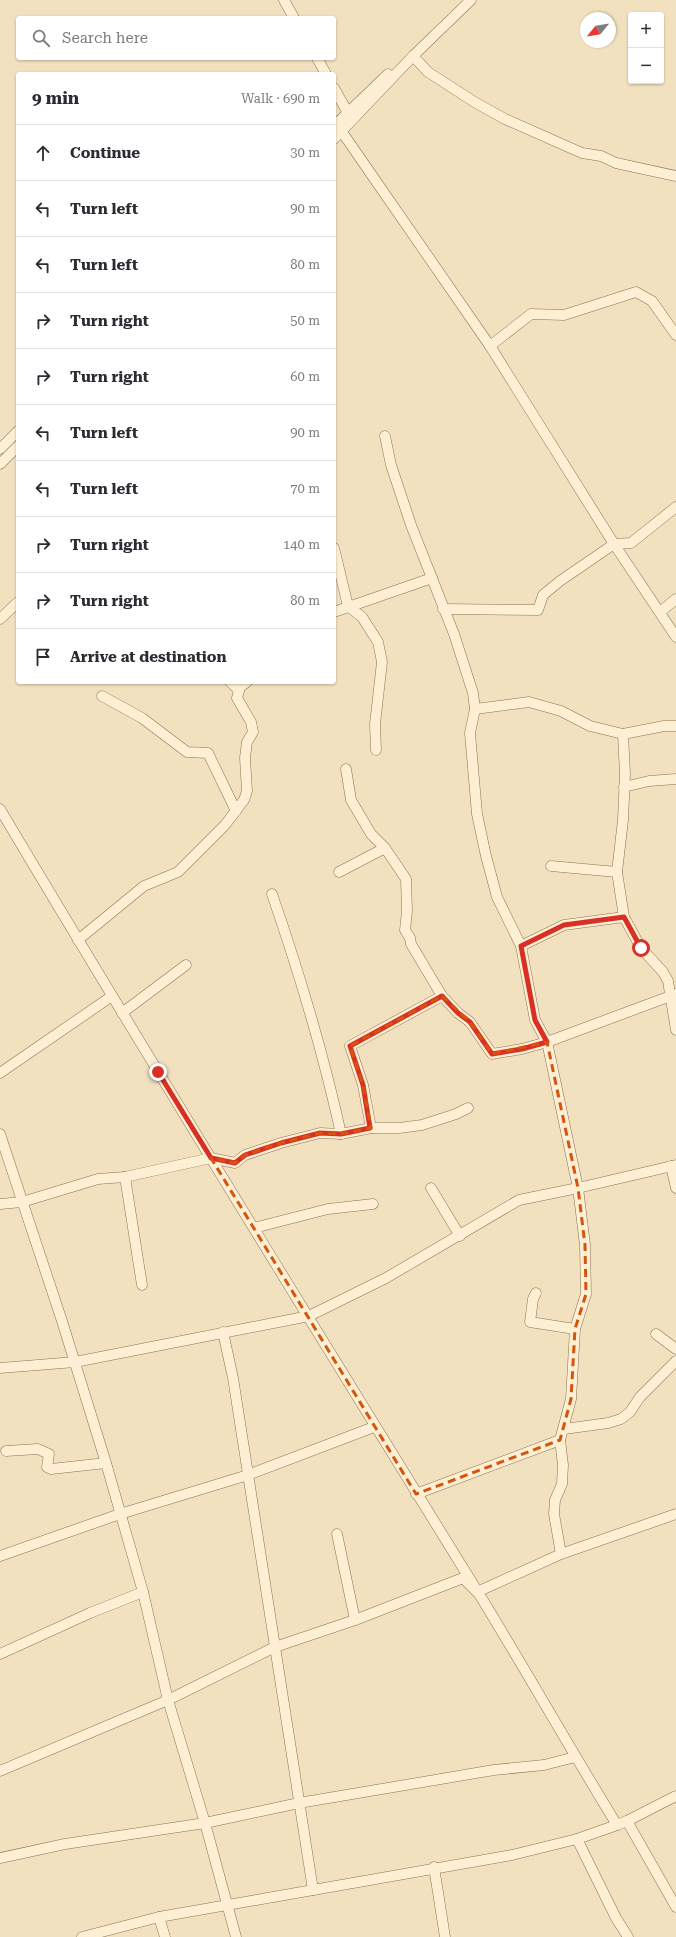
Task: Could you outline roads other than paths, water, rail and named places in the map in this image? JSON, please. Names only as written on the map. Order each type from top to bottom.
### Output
[{"type":"street","points":[[284,0],[293,16]]},
{"type":"street","points":[[338,129],[348,112],[464,0]]},
{"type":"street","points":[[338,129],[471,0]]},
{"type":"street","points":[[413,56],[428,72],[476,103],[505,119],[582,153],[601,156],[616,163],[676,176]]},
{"type":"street","points":[[318,60],[325,72]]},
{"type":"street","points":[[336,91],[348,112]]},
{"type":"street","points":[[338,129],[490,346],[614,544],[676,637]]},
{"type":"street","points":[[490,346],[531,314],[564,315],[636,292],[652,301],[676,335]]},
{"type":"street","points":[[0,449],[16,433]]},
{"type":"street","points":[[385,436],[391,465],[411,525],[432,578],[473,694],[475,709],[470,733],[477,814],[497,897],[521,946],[535,1020],[547,1042],[578,1188],[585,1245],[586,1294],[576,1329],[571,1399],[564,1430],[560,1440],[563,1465],[562,1484],[555,1500],[554,1514],[561,1554]]},
{"type":"street","points":[[0,464],[16,448]]},
{"type":"street","points":[[443,608],[538,610],[543,595],[560,581],[614,544],[631,543],[676,507]]},
{"type":"street","points":[[336,556],[348,606],[362,617],[378,642],[381,652],[382,662],[375,724],[376,750]]},
{"type":"street","points":[[336,611],[432,578]]},
{"type":"street","points":[[660,612],[676,599]]},
{"type":"street","points":[[0,619],[16,604]]},
{"type":"street","points":[[232,684],[239,690]]},
{"type":"street","points":[[78,940],[144,886],[178,872],[236,811],[244,800],[247,791],[245,758],[248,742],[253,732],[251,722],[238,698],[239,690],[245,684]]},
{"type":"street","points":[[102,696],[142,718],[187,752],[208,753],[236,811]]},
{"type":"street","points":[[475,709],[528,702],[561,711],[590,726],[623,734],[664,726],[676,726]]},
{"type":"street","points":[[623,734],[625,774],[623,820],[617,872],[624,917],[641,948],[663,972],[668,981],[673,996],[676,1030]]},
{"type":"street","points":[[346,769],[351,800],[371,834],[385,848],[406,878],[407,912],[405,930],[442,996],[458,1013],[470,1022],[492,1054],[522,1049],[547,1042],[673,996]]},
{"type":"street","points":[[624,787],[649,781],[676,779]]},
{"type":"street","points":[[0,809],[112,996],[309,1316],[374,1427],[478,1592],[575,1757],[617,1825]]},
{"type":"street","points":[[339,872],[385,848]]},
{"type":"street","points":[[551,866],[617,872]]},
{"type":"street","points":[[272,894],[304,990],[328,1076],[341,1134]]},
{"type":"street","points":[[521,946],[564,925],[624,917]]},
{"type":"street","points":[[122,1012],[186,965]]},
{"type":"street","points":[[0,1072],[112,996]]},
{"type":"street","points":[[370,1128],[363,1085],[350,1046],[442,996]]},
{"type":"street","points":[[0,1204],[22,1202],[98,1179],[125,1177],[211,1158],[235,1163],[245,1155],[281,1143],[320,1133],[341,1134],[370,1128],[400,1128],[422,1125],[456,1114],[468,1108]]},
{"type":"street","points":[[0,1134],[75,1362],[106,1463],[143,1592],[168,1700],[205,1823],[236,1937]]},
{"type":"street","points":[[0,1368],[75,1362],[309,1316],[386,1278],[460,1236],[519,1200],[674,1166],[676,1188]]},
{"type":"street","points":[[125,1177],[142,1285]]},
{"type":"street","points":[[431,1188],[460,1236]]},
{"type":"street","points":[[254,1228],[328,1209],[372,1204]]},
{"type":"street","points":[[536,1293],[533,1299],[530,1322],[576,1329]]},
{"type":"street","points":[[223,1332],[233,1378],[312,1890]]},
{"type":"street","points":[[656,1334],[676,1349]]},
{"type":"street","points":[[564,1430],[608,1424],[621,1419],[630,1412],[640,1397],[676,1361]]},
{"type":"street","points":[[0,1556],[120,1514],[248,1475],[374,1427]]},
{"type":"street","points":[[416,1494],[560,1440]]},
{"type":"street","points":[[6,1450],[38,1449],[49,1454],[47,1467],[51,1469],[106,1463]]},
{"type":"street","points":[[478,1592],[561,1554],[676,1514]]},
{"type":"street","points":[[337,1534],[356,1620]]},
{"type":"street","points":[[0,1771],[168,1700],[275,1648],[356,1620],[463,1578],[478,1592]]},
{"type":"street","points":[[0,1654],[90,1613],[143,1592]]},
{"type":"street","points":[[0,1858],[65,1844],[205,1823],[299,1804],[494,1770],[544,1765],[575,1757]]},
{"type":"street","points":[[82,1937],[159,1917],[512,1855],[577,1839],[617,1825],[676,1796]]},
{"type":"street","points":[[627,1821],[676,1907]]},
{"type":"street","points":[[577,1839],[616,1918],[628,1937]]},
{"type":"street","points":[[434,1868],[445,1937]]},
{"type":"street","points":[[159,1917],[165,1937]]}]
